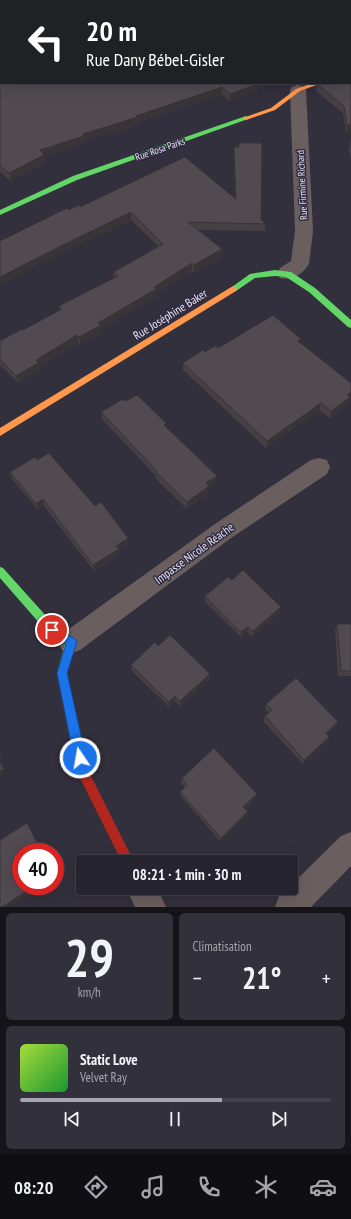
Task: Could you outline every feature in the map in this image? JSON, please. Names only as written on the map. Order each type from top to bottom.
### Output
[{"type":"street","name":"Rue Rosa Parks","points":[[0,213],[75,178],[273,109],[298,90],[316,84]]},
{"type":"street","name":"Rue Firmine Richard","points":[[287,273],[300,264],[304,231],[298,90]]},
{"type":"street","name":"Rue Joséphine Baker","points":[[0,432],[253,276],[271,273],[287,273]]},
{"type":"street","points":[[287,273],[307,286],[351,325]]},
{"type":"street","name":"Impasse Nicole Réache","points":[[72,642],[223,531],[319,467]]},
{"type":"street","points":[[0,571],[52,630],[72,642],[62,673],[83,772],[124,855]]},
{"type":"street","points":[[290,907],[351,846]]},
{"type":"street","points":[[145,895],[151,907]]},
{"type":"building","points":[[0,84],[258,84],[230,94],[222,87],[136,116],[138,117],[83,134],[84,136],[40,150],[44,155],[9,173],[0,166]]},
{"type":"building","points":[[317,84],[351,84],[351,124],[347,126],[344,106]]},
{"type":"building","points":[[239,143],[262,143],[261,220],[266,224],[188,222],[222,249],[194,265],[192,263],[154,287],[156,289],[98,323],[101,325],[79,337],[77,335],[36,360],[38,363],[16,376],[0,359],[0,341],[62,309],[59,306],[118,276],[114,272],[163,244],[131,212],[0,277],[0,241],[67,208],[69,210],[79,205],[80,207],[185,157],[236,199],[234,147],[239,147]]},
{"type":"building","points":[[273,315],[301,339],[298,341],[351,383],[351,392],[347,395],[350,397],[331,411],[321,403],[267,441],[183,363],[203,350],[205,352],[215,346],[218,348]]},
{"type":"building","points":[[137,395],[166,423],[164,425],[217,476],[206,483],[209,486],[187,502],[156,472],[157,471],[101,412],[123,399],[126,401]]},
{"type":"building","points":[[49,453],[95,506],[101,502],[128,538],[116,546],[119,549],[93,565],[43,499],[36,504],[10,472],[35,457],[37,460]]},
{"type":"building","points":[[243,570],[281,607],[253,631],[248,627],[241,632],[205,596],[228,577],[232,580]]},
{"type":"building","points":[[337,624],[351,624],[351,671],[341,671]]},
{"type":"building","points":[[170,635],[210,674],[180,701],[175,696],[169,702],[131,665],[155,642],[158,646]]},
{"type":"building","points":[[296,678],[338,722],[326,733],[329,737],[304,760],[265,716],[272,710],[266,704]]},
{"type":"building","points":[[214,748],[257,794],[243,807],[248,811],[221,838],[180,792],[187,785],[182,778]]},
{"type":"building","points":[[0,761],[4,769],[0,771]]},
{"type":"building","points":[[27,823],[37,843],[12,843],[12,895],[21,895],[2,907],[0,907],[0,840]]},
{"type":"traffic: fast","points":[[0,213],[75,178],[246,118]]},
{"type":"traffic: fast","points":[[233,289],[253,276],[275,273],[288,274],[312,290],[351,325]]},
{"type":"traffic: fast","points":[[0,571],[52,630],[71,642],[62,673],[83,772]]},
{"type":"traffic: slow","points":[[246,118],[273,109],[298,90],[316,84]]},
{"type":"traffic: slow","points":[[0,432],[233,289]]},
{"type":"traffic: jam","points":[[83,772],[124,855]]},
{"type":"route","points":[[52,630],[72,642],[62,673],[80,758]]}]
